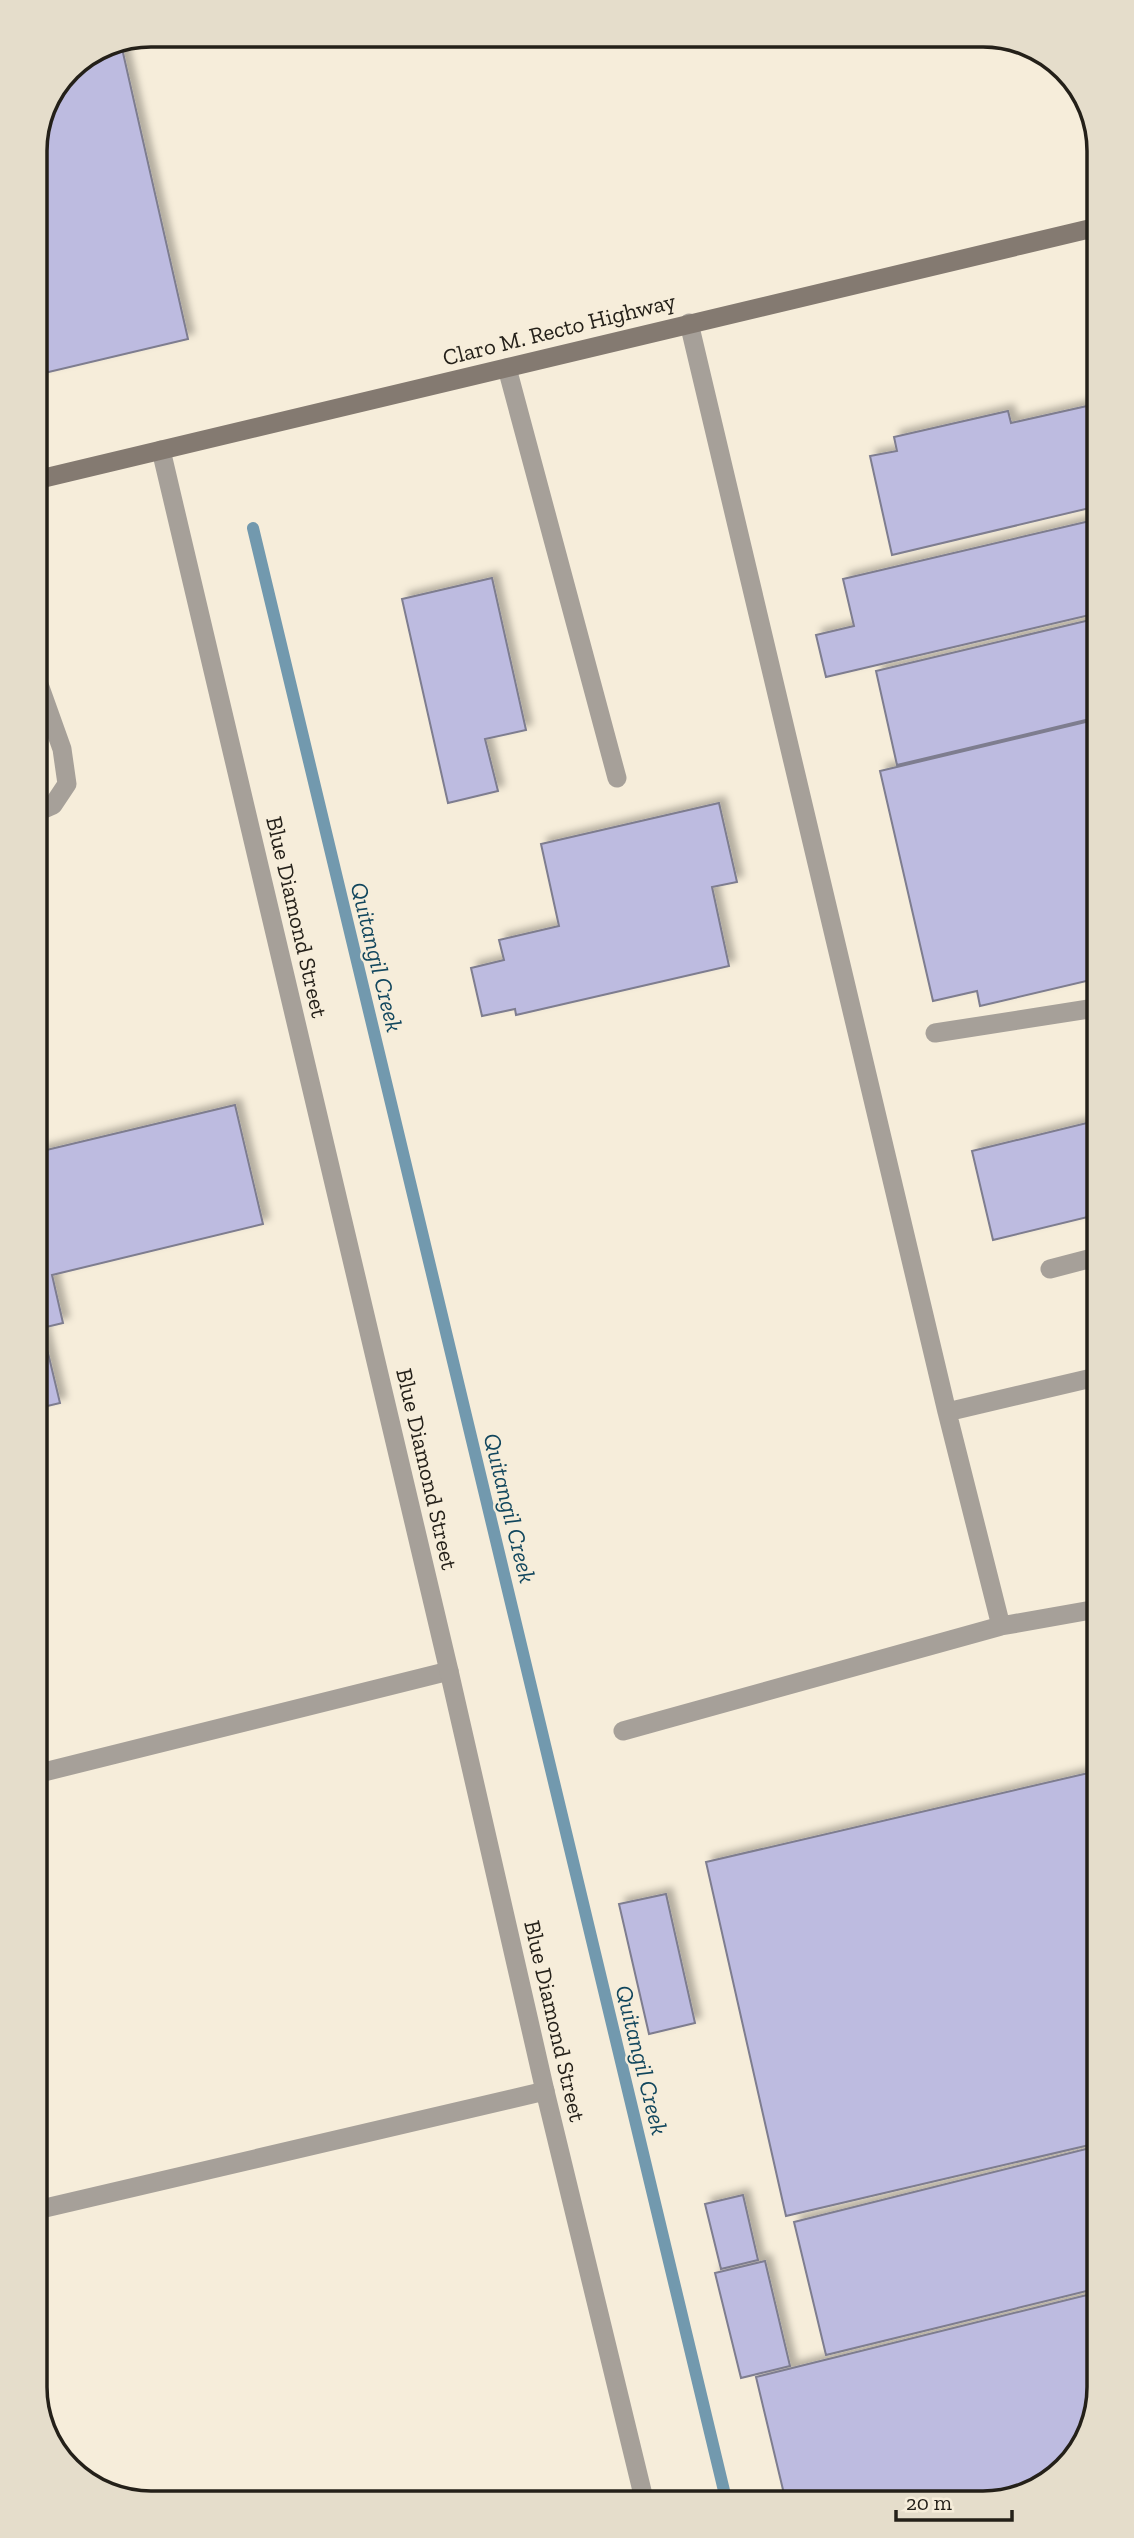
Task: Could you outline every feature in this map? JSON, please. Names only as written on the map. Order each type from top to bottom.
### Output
[{"type":"main road","name":"Claro M. Recto Highway","points":[[47,477],[1087,229]]},
{"type":"street","points":[[689,323],[947,1412],[1001,1626]]},
{"type":"street","points":[[507,368],[617,778]]},
{"type":"street","name":"Blue Diamond Street","points":[[161,450],[449,1671],[545,2091],[642,2491]]},
{"type":"street","points":[[47,707],[62,749],[67,784],[53,805],[47,808]]},
{"type":"street","points":[[935,1033],[1087,1009]]},
{"type":"street","points":[[1050,1269],[1087,1259]]},
{"type":"street","points":[[947,1412],[1087,1379]]},
{"type":"street","points":[[624,1731],[1001,1626],[1087,1611]]},
{"type":"street","points":[[47,1771],[449,1671]]},
{"type":"street","points":[[47,2208],[545,2091]]},
{"type":"building","points":[[123,51],[188,339],[47,372],[47,144],[51,124],[65,93],[78,78],[93,65]]},
{"type":"building","points":[[1087,406],[1087,509],[892,555],[870,456],[897,451],[894,437],[1008,411],[1011,423]]},
{"type":"building","points":[[1087,522],[1087,616],[826,677],[816,635],[854,626],[843,579]]},
{"type":"building","points":[[492,578],[526,730],[485,739],[498,791],[448,803],[402,599]]},
{"type":"building","points":[[1087,621],[1087,720],[897,765],[876,671]]},
{"type":"building","points":[[1087,722],[1087,981],[980,1006],[977,991],[933,1001],[880,771]]},
{"type":"building","points":[[719,803],[737,882],[712,887],[729,966],[516,1015],[515,1009],[482,1016],[471,968],[504,960],[499,940],[559,926],[541,844]]},
{"type":"building","points":[[235,1105],[263,1224],[52,1275],[63,1323],[47,1327],[47,1150]]},
{"type":"building","points":[[1087,1123],[1087,1217],[993,1240],[972,1151]]},
{"type":"building","points":[[47,1349],[60,1403],[47,1406]]},
{"type":"building","points":[[1087,1773],[1087,2146],[786,2216],[706,1862]]},
{"type":"building","points":[[666,1894],[695,2023],[649,2034],[619,1904]]},
{"type":"building","points":[[1087,2149],[1087,2291],[826,2355],[794,2222]]},
{"type":"building","points":[[743,2195],[758,2260],[721,2269],[705,2204]]},
{"type":"building","points":[[765,2261],[790,2366],[741,2378],[715,2273]]},
{"type":"building","points":[[1087,2295],[1086,2400],[1076,2433],[1061,2455],[1046,2469],[1029,2480],[1003,2489],[783,2491],[756,2377]]},
{"type":"waterway","name":"Quitangil Creek","points":[[253,528],[724,2491]]}]
